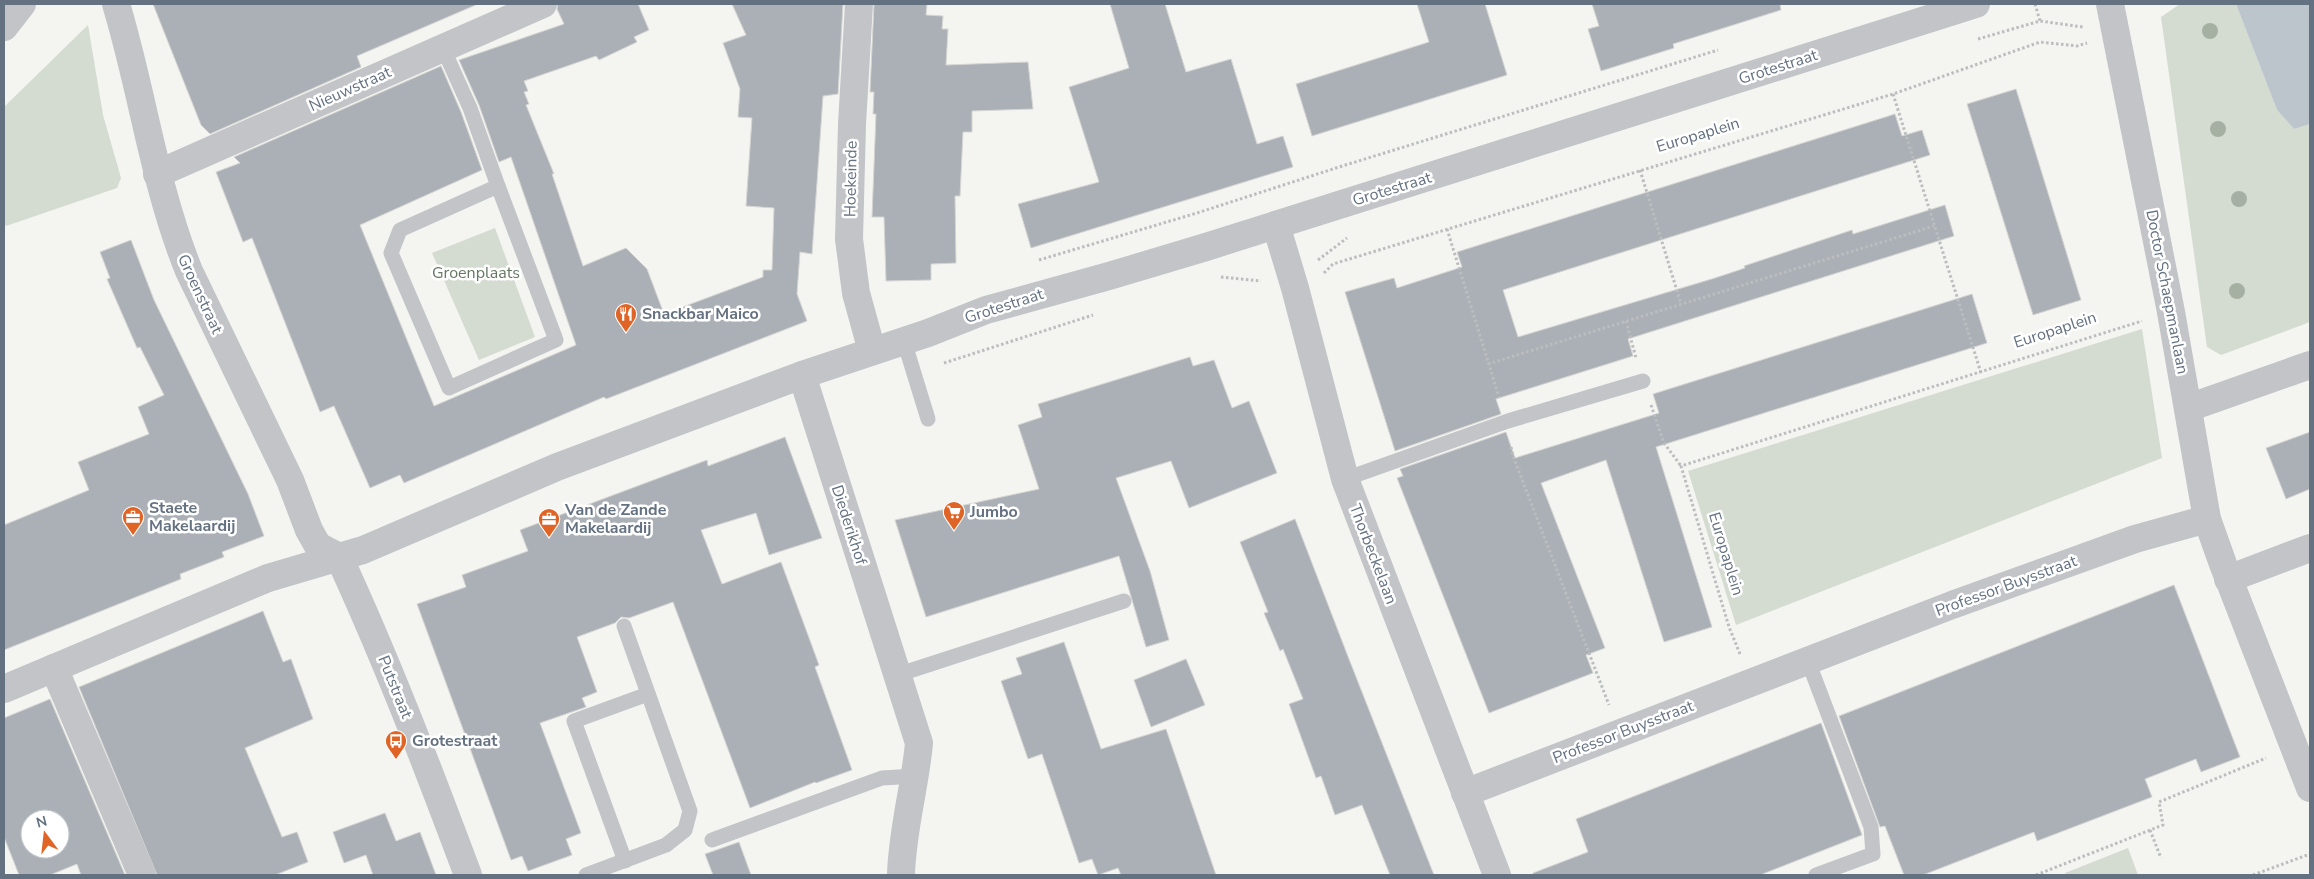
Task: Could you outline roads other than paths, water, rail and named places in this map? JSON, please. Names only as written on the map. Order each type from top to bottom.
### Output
[{"type":"street","points":[[4,27],[22,4]]},
{"type":"street","name":"Groenstraat","points":[[116,4],[157,174],[176,240],[189,271],[290,480],[309,530],[318,546],[339,557]]},
{"type":"street","name":"Nieuwstraat","points":[[157,174],[543,4]]},
{"type":"street","name":"Hoekeinde","points":[[859,4],[852,124],[849,239],[856,293],[872,351]]},
{"type":"street","name":"Grotestraat","points":[[4,689],[268,578],[363,550],[558,467],[802,375],[904,342],[986,310],[1128,271],[1976,4]]},
{"type":"street","name":"Doctor Schaepmanlaan","points":[[2113,19],[2171,312],[2207,519],[2228,579],[2310,788]]},
{"type":"street","name":"Thorbeckelaan","points":[[1276,225],[1293,280],[1344,479],[1497,875]]},
{"type":"street","points":[[2188,408],[2310,365]]},
{"type":"street","name":"Diederikhof","points":[[802,375],[919,743],[916,776],[902,856],[901,875]]},
{"type":"street","name":"Professor Buysstraat","points":[[1465,793],[1952,605],[2135,539],[2207,519]]},
{"type":"street","points":[[2228,579],[2310,548]]},
{"type":"street","name":"Putstraat","points":[[339,557],[365,613],[430,772],[468,875]]},
{"type":"street","points":[[54,668],[142,875]]},
{"type":"lane","points":[[443,48],[470,108],[556,340],[449,388],[391,253],[400,230],[498,186]]},
{"type":"lane","points":[[904,342],[928,419]]},
{"type":"lane","points":[[1344,479],[1508,421],[1643,381]]},
{"type":"lane","points":[[897,675],[1124,601]]},
{"type":"lane","points":[[586,875],[666,845],[685,830],[690,811],[624,626]]},
{"type":"lane","points":[[1808,661],[1871,827],[1873,854],[1816,875]]},
{"type":"lane","points":[[625,860],[574,721],[648,694]]},
{"type":"lane","points":[[712,840],[882,778],[916,776]]},
{"type":"place","name":"Snackbar Maico","points":[[626,333]]},
{"type":"place","name":"Jumbo","points":[[954,531]]},
{"type":"place","name":"Staete Makelaardij","points":[[133,536]]},
{"type":"place","name":"Van de Zande Makelaardij","points":[[549,538]]},
{"type":"place","name":"Grotestraat","points":[[396,760]]},
{"type":"park label","name":"Groenplaats","points":[[476,273]]}]
